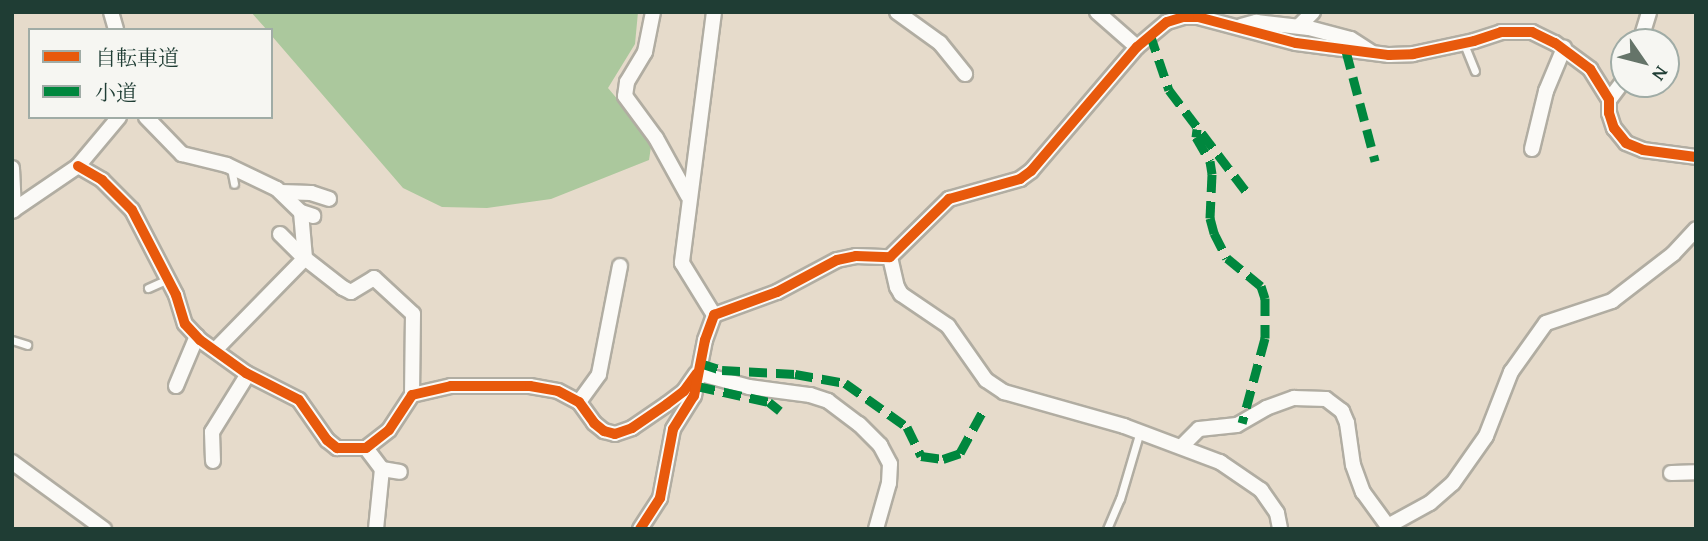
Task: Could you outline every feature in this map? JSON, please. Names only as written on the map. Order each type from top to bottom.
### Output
[{"type":"street","points":[[653,12],[645,51],[627,82],[625,96],[656,138],[688,196]]},
{"type":"street","points":[[640,529],[660,498],[671,439],[694,396],[697,373],[714,315],[682,263],[688,196],[714,12]]},
{"type":"street","points":[[897,12],[940,43],[965,74]]},
{"type":"street","points":[[1097,12],[1137,47]]},
{"type":"street","points":[[1298,26],[1313,12]]},
{"type":"street","points":[[714,315],[776,292],[837,260],[856,256],[890,257],[949,199],[1011,182],[1031,172],[1137,47],[1159,28],[1183,15],[1239,26],[1296,43],[1372,54],[1413,54],[1501,32],[1521,30],[1544,36],[1590,69],[1609,100],[1609,113],[1614,128],[1626,143],[1643,149],[1696,157]]},
{"type":"street","points":[[1239,26],[1256,22],[1336,33],[1351,39],[1372,54]]},
{"type":"street","points":[[1532,149],[1546,92],[1564,48]]},
{"type":"street","points":[[13,211],[78,166],[117,119]]},
{"type":"street","points":[[148,119],[182,154],[230,167],[281,192],[307,214],[305,258],[216,349]]},
{"type":"street","points":[[78,166],[102,180],[132,210],[168,279],[185,324],[197,336],[248,374],[299,400],[327,440],[337,448],[366,448],[389,430],[412,395],[413,314],[377,279],[370,278],[351,292],[305,258],[280,234]]},
{"type":"street","points":[[12,167],[13,211]]},
{"type":"street","points":[[281,192],[311,193],[329,199]]},
{"type":"street","points":[[1182,446],[1199,429],[1237,425],[1266,408],[1294,398],[1326,399],[1342,411],[1347,423],[1353,465],[1363,492],[1389,528],[1430,503],[1453,482],[1486,436],[1511,372],[1546,323],[1612,301],[1673,254],[1696,229]]},
{"type":"street","points":[[890,257],[901,293],[948,326],[986,380],[1004,392],[1140,431],[1220,462],[1261,490],[1277,513],[1280,529]]},
{"type":"street","points":[[579,402],[599,374],[620,266]]},
{"type":"street","points":[[176,386],[197,336]]},
{"type":"street","points":[[412,395],[451,386],[530,386],[558,391],[579,402],[594,423],[604,431],[615,434],[632,428],[684,391],[697,373]]},
{"type":"street","points":[[697,373],[749,387],[810,395],[828,401],[859,424],[880,445],[890,464],[889,483],[876,529]]},
{"type":"street","points":[[213,461],[212,432],[248,374]]},
{"type":"street","points":[[366,448],[382,469],[376,529]]},
{"type":"street","points":[[12,462],[104,529]]},
{"type":"street","points":[[382,469],[400,472]]},
{"type":"street","points":[[1671,473],[1696,472]]},
{"type":"lane","points":[[1464,43],[1475,71]]},
{"type":"lane","points":[[230,167],[234,184]]},
{"type":"lane","points":[[148,288],[168,279]]},
{"type":"lane","points":[[12,340],[27,345]]},
{"type":"lane","points":[[1107,529],[1120,499],[1140,431]]},
{"type":"green space","points":[[251,12],[638,12],[635,44],[608,88],[652,140],[649,160],[551,199],[487,208],[442,207],[403,188],[273,37],[273,28],[265,28]]},
{"type":"marked path","points":[[1150,34],[1169,90],[1248,194]]},
{"type":"marked path","points":[[1346,51],[1375,161]]},
{"type":"marked path","points":[[1197,129],[1196,137],[1210,161],[1210,218],[1214,233],[1227,258],[1261,286],[1265,298],[1265,338],[1242,423]]},
{"type":"marked path","points":[[700,363],[722,370],[795,374],[845,383],[907,427],[921,456],[943,459],[960,453],[985,407]]},
{"type":"marked path","points":[[697,386],[769,402],[780,411]]},
{"type":"cycle path","points":[[640,529],[660,498],[673,429],[694,396],[705,340],[714,315],[777,292],[837,260],[856,256],[890,257],[949,199],[1020,179],[1031,171],[1137,47],[1167,22],[1183,17],[1198,17],[1296,43],[1389,55],[1413,54],[1474,41],[1501,32],[1532,32],[1555,43],[1590,69],[1609,100],[1609,113],[1614,128],[1626,143],[1643,150],[1696,157]]},
{"type":"cycle path","points":[[78,166],[102,180],[132,210],[176,295],[185,324],[200,340],[246,373],[299,400],[327,440],[337,448],[366,448],[389,430],[412,395],[451,386],[530,386],[558,391],[579,402],[594,423],[604,431],[615,434],[632,428],[667,404],[684,391],[697,373]]}]
